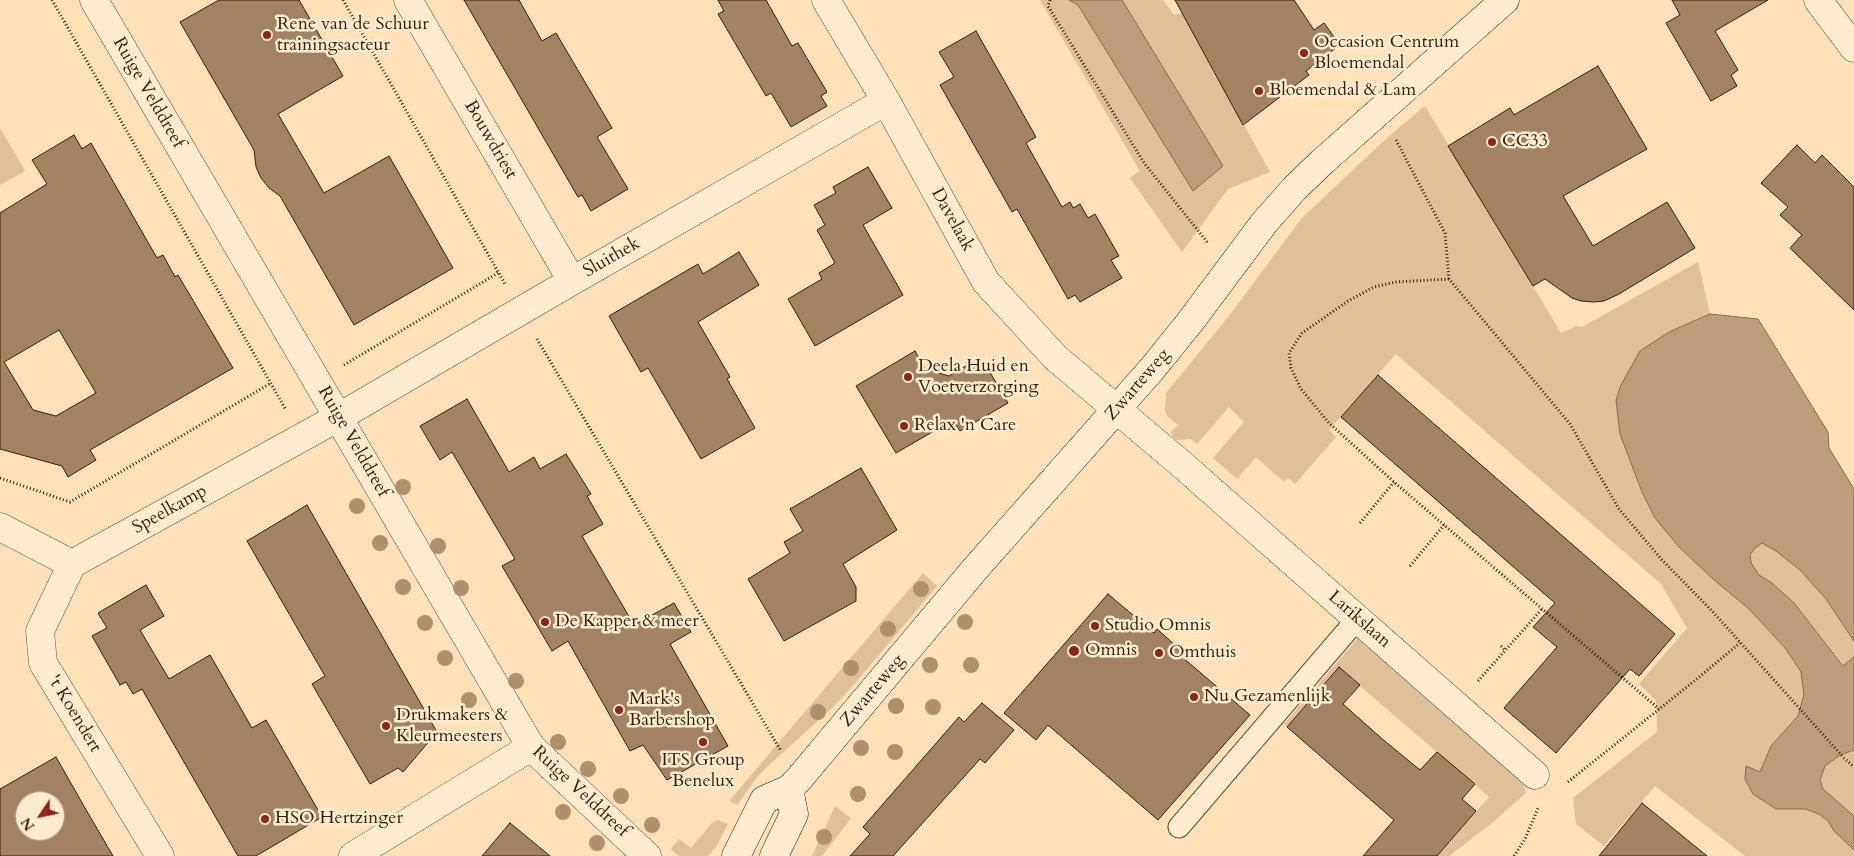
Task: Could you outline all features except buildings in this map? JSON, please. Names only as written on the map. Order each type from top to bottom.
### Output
[{"type":"street","name":"Ruige Velddreef","points":[[94,0],[531,746],[647,856]]},
{"type":"street","name":"Bouwdriest","points":[[408,0],[572,281]]},
{"type":"street","name":"Davelaak","points":[[826,0],[886,101],[986,282],[1056,358],[1117,409]]},
{"type":"street","name":"Zwarteweg","points":[[736,856],[764,800],[794,784],[975,569],[1117,409],[1190,322],[1264,223],[1294,188],[1505,0]]},
{"type":"street","points":[[1818,0],[1854,48]]},
{"type":"street","name":"Sluithek","points":[[339,417],[886,101]]},
{"type":"street","name":"Larikslaan","points":[[1117,409],[1358,618],[1535,775]]},
{"type":"street","name":"Speelkamp","points":[[72,564],[339,417]]},
{"type":"street","points":[[0,527],[72,564]]},
{"type":"street","name":"'t Koendert","points":[[72,564],[40,631],[43,663],[160,856]]},
{"type":"street","points":[[353,856],[531,746]]},
{"type":"street","points":[[774,856],[794,814],[794,784]]},
{"type":"lane","points":[[1179,827],[1358,618]]},
{"type":"path","points":[[52,0],[302,438]]},
{"type":"path","points":[[343,0],[498,273],[794,784]]},
{"type":"path","points":[[1050,0],[1048,6],[1144,163],[1229,269]]},
{"type":"path","points":[[1375,115],[1392,134],[1401,149],[1445,233],[1449,279],[1570,424],[1619,509],[1662,560],[1854,767]]},
{"type":"path","points":[[281,400],[344,365],[498,273]]},
{"type":"path","points":[[1449,279],[1396,282],[1374,287],[1348,301],[1302,333],[1289,353],[1291,368],[1301,389],[1329,423],[1394,482],[1659,709]]},
{"type":"path","points":[[0,478],[70,502],[271,383]]},
{"type":"path","points":[[1360,523],[1394,482]]},
{"type":"path","points":[[1410,566],[1444,525]]},
{"type":"path","points":[[1456,706],[1542,609]]},
{"type":"path","points":[[1565,784],[1740,642]]},
{"type":"path","points":[[1501,646],[1505,650]]},
{"type":"path","points":[[1514,856],[1525,839],[1539,807],[1535,775]]},
{"type":"shaded area","points":[[1040,0],[1163,0],[1174,15],[1182,13],[1270,172],[1228,189],[1182,252],[1130,178],[1140,171]]},
{"type":"shaded area","points":[[1069,0],[1122,0],[1223,166],[1193,191],[1078,5]]},
{"type":"shaded area","points":[[1425,106],[1561,333],[1577,326],[1582,327],[1698,262],[1710,314],[1669,332],[1631,370],[1621,385],[1642,492],[1655,518],[1679,547],[1749,609],[1786,649],[1801,672],[1804,695],[1798,716],[1771,746],[1760,772],[1746,767],[1776,809],[1805,809],[1819,814],[1828,821],[1834,831],[1854,850],[1854,856],[1745,856],[1655,786],[1604,846],[1576,824],[1573,798],[1657,732],[1656,700],[1639,684],[1687,628],[1661,584],[1396,354],[1329,430],[1336,437],[1295,484],[1288,478],[1284,482],[1256,457],[1237,479],[1213,458],[1244,422],[1229,407],[1197,444],[1191,439],[1176,440],[1172,436],[1171,432],[1178,425],[1167,416],[1165,410],[1166,393],[1229,316],[1302,218],[1388,137]]},
{"type":"shaded area","points":[[0,128],[25,171],[0,185]]},
{"type":"shaded area","points":[[1710,314],[1758,319],[1828,432],[1829,448],[1854,489],[1854,641],[1826,599],[1800,570],[1776,551],[1762,543],[1750,555],[1751,563],[1759,575],[1772,583],[1794,603],[1843,666],[1854,657],[1854,750],[1840,755],[1825,766],[1820,780],[1823,789],[1854,816],[1854,850],[1834,831],[1828,821],[1819,814],[1805,809],[1776,809],[1753,794],[1745,779],[1746,766],[1760,772],[1771,746],[1798,716],[1804,695],[1801,672],[1786,649],[1749,609],[1679,547],[1655,518],[1642,492],[1620,434],[1616,400],[1621,385],[1640,351],[1669,332]]},
{"type":"shaded area","points":[[1762,543],[1776,551],[1800,570],[1826,599],[1847,630],[1854,641],[1854,657],[1844,666],[1794,603],[1772,583],[1759,575],[1751,563],[1750,555]]},
{"type":"shaded area","points":[[923,573],[937,586],[851,688],[758,776],[737,805],[729,801]]},
{"type":"shaded area","points":[[1358,638],[1514,769],[1524,786],[1526,793],[1492,823],[1449,856],[1437,856],[1489,797],[1338,667],[1287,727],[1284,724]]},
{"type":"shaded area","points":[[1854,750],[1854,816],[1823,789],[1820,780],[1825,766],[1840,755]]},
{"type":"shaded area","points":[[835,806],[851,818],[822,856],[812,856]]},
{"type":"shaded area","points":[[717,820],[728,824],[717,845],[707,856],[679,856],[671,849],[679,839],[691,848],[712,823]]},
{"type":"place","name":"Rene van de Schuur trainingsacteur","points":[[267,35]]},
{"type":"place","name":"Occasion Centrum Bloemendal","points":[[1304,53]]},
{"type":"place","name":"Bloemendal & Lam","points":[[1259,91]]},
{"type":"place","name":"CC33","points":[[1492,142]]},
{"type":"place","name":"Deela Huid en Voetverzorging","points":[[908,377]]},
{"type":"place","name":"Relax 'n Care","points":[[904,426]]},
{"type":"place","name":"De Kapper & meer","points":[[545,622]]},
{"type":"place","name":"Studio Omnis","points":[[1095,626]]},
{"type":"place","name":"Omnis","points":[[1074,651]]},
{"type":"place","name":"Omthuis","points":[[1159,653]]},
{"type":"place","name":"Nu Gezamenlijk","points":[[1194,697]]},
{"type":"place","name":"Mark's Barbershop","points":[[619,710]]},
{"type":"place","name":"Drukmakers & Kleurmeesters","points":[[386,726]]},
{"type":"place","name":"ITS Group Benelux","points":[[703,742]]},
{"type":"place","name":"HSO Hertzinger","points":[[265,819]]}]
